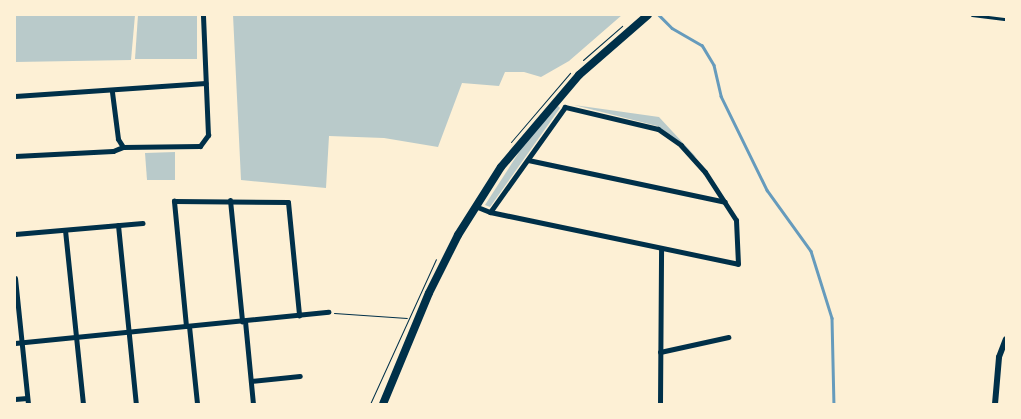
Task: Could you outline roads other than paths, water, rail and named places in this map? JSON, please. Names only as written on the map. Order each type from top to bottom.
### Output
[{"type":"main road","points":[[383,404],[418,314],[476,206],[511,153],[554,101],[610,45],[648,15]]},
{"type":"street","points":[[15,156],[113,151],[123,147],[194,147],[204,143],[208,135],[203,15]]},
{"type":"street","points":[[15,96],[112,92],[122,87],[206,83]]},
{"type":"street","points":[[112,92],[118,139],[123,147]]},
{"type":"street","points":[[476,206],[490,212],[661,250],[738,264],[738,228],[726,202],[698,162],[666,133],[566,107],[490,212]]},
{"type":"street","points":[[528,160],[726,202]]},
{"type":"street","points":[[230,200],[253,404]]},
{"type":"street","points":[[197,404],[174,201],[288,202],[299,315]]},
{"type":"street","points":[[15,234],[143,223]]},
{"type":"street","points":[[118,225],[136,404]]},
{"type":"street","points":[[65,230],[83,404]]},
{"type":"street","points":[[660,404],[661,250]]},
{"type":"street","points":[[15,278],[27,401],[15,399]]},
{"type":"street","points":[[15,343],[328,312]]},
{"type":"street","points":[[660,352],[728,338]]},
{"type":"street","points":[[995,404],[998,357],[1006,339]]},
{"type":"street","points":[[251,381],[300,376]]},
{"type":"lane","points":[[972,15],[1006,19]]},
{"type":"waterway","points":[[659,15],[672,28],[702,45],[714,65],[721,96],[767,190],[811,251],[832,318],[834,404]]}]
